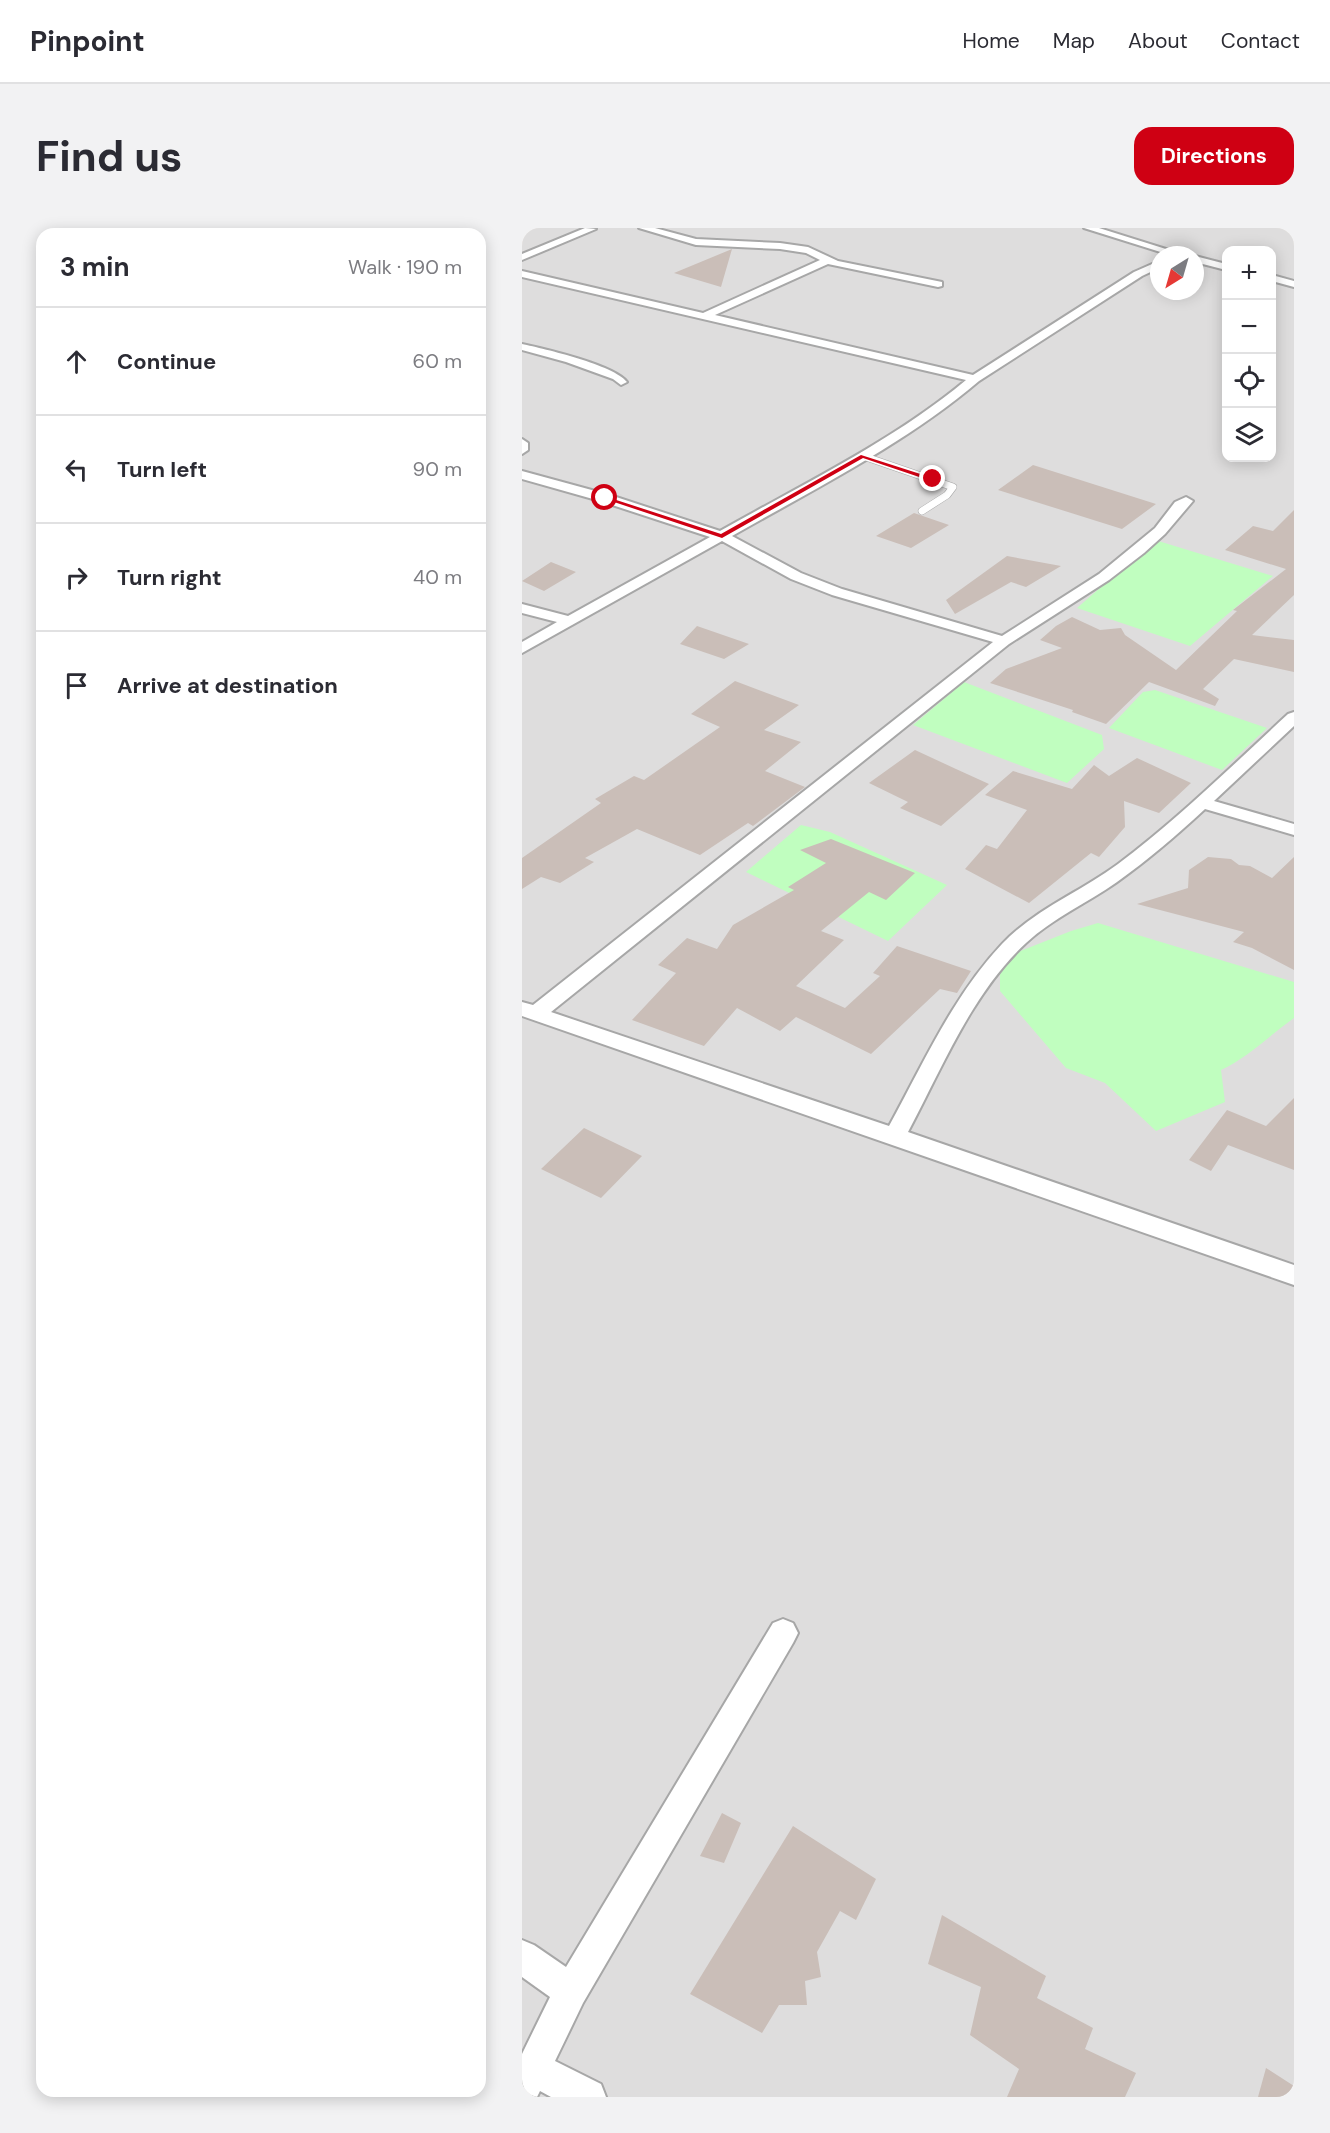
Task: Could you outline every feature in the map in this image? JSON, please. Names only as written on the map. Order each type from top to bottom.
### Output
[{"type":"street","points":[[522,257],[592,228]]},
{"type":"street","points":[[644,228],[696,242],[808,250],[828,260],[938,284]]},
{"type":"street","points":[[1089,228],[1150,246]]},
{"type":"street","points":[[705,316],[828,260]]},
{"type":"street","points":[[1204,261],[1222,266]]},
{"type":"street","points":[[522,648],[863,456],[951,399],[975,379],[1062,325],[1137,274],[1150,268]]},
{"type":"street","points":[[523,275],[975,379]]},
{"type":"street","points":[[1276,279],[1294,284]]},
{"type":"street","points":[[522,347],[570,360],[617,377],[621,382]]},
{"type":"street","points":[[522,443],[522,450]]},
{"type":"street","points":[[522,475],[605,498],[722,536],[796,576],[821,586],[1004,641]]},
{"type":"street","points":[[528,1011],[1004,641],[1104,577],[1139,550],[1160,531],[1180,505],[1186,501]]},
{"type":"street","points":[[522,608],[568,621]]},
{"type":"street","points":[[895,1136],[951,1033],[993,968],[1011,947],[1040,924],[1123,869],[1203,803],[1294,717]]},
{"type":"street","points":[[1203,803],[1294,830]]},
{"type":"street","points":[[528,1011],[1294,1275]]},
{"type":"street","points":[[588,2097],[528,2079],[571,1991],[783,1632]]},
{"type":"street","points":[[522,1957],[571,1991]]},
{"type":"lane","points":[[863,456],[953,487],[954,489],[947,495],[922,511]]},
{"type":"shaded area","points":[[522,228],[1294,228],[1294,2097],[522,2097]]},
{"type":"green space","points":[[1155,540],[1273,576],[1190,646],[1077,608]]},
{"type":"green space","points":[[964,682],[1102,735],[1104,749],[1067,783],[913,725]]},
{"type":"green space","points":[[1155,690],[1267,728],[1222,770],[1109,728],[1143,692]]},
{"type":"green space","points":[[801,825],[830,832],[947,885],[888,941],[746,872]]},
{"type":"green space","points":[[1098,923],[1294,982],[1294,1018],[1249,1053],[1221,1070],[1225,1102],[1156,1131],[1105,1083],[1066,1068],[1000,991],[1000,959],[1071,931]]},
{"type":"building","points":[[732,249],[721,287],[674,273]]},
{"type":"building","points":[[1033,465],[1156,504],[1122,529],[998,490]]},
{"type":"building","points":[[1294,510],[1294,595],[1252,635],[1294,640],[1294,672],[1234,659],[1203,689],[1219,699],[1215,706],[1149,682],[1106,724],[1072,712],[1073,710],[990,683],[1006,669],[1062,648],[1040,640],[1056,626],[1072,617],[1100,630],[1121,628],[1125,635],[1176,670],[1237,611],[1233,610],[1286,569],[1225,550],[1253,526],[1273,531]]},
{"type":"building","points":[[914,513],[949,525],[911,548],[876,536]]},
{"type":"building","points":[[1007,556],[1061,566],[1026,587],[1011,582],[955,614],[946,600]]},
{"type":"building","points":[[551,562],[576,572],[544,591],[522,581]]},
{"type":"building","points":[[697,626],[749,644],[724,659],[680,644]]},
{"type":"building","points":[[735,681],[799,705],[764,730],[801,742],[765,771],[805,787],[753,826],[748,823],[700,855],[637,829],[585,858],[594,862],[560,883],[541,877],[522,889],[522,858],[601,803],[595,799],[634,776],[644,780],[720,727],[691,714]]},
{"type":"building","points":[[915,750],[989,784],[941,826],[900,808],[908,802],[869,783]]},
{"type":"building","points":[[1137,758],[1191,783],[1159,813],[1124,801],[1125,827],[1099,857],[1091,853],[1029,903],[965,869],[986,845],[997,849],[1027,810],[985,795],[1013,771],[1072,789],[1094,765],[1109,776]]},
{"type":"building","points":[[831,839],[915,873],[886,900],[869,892],[821,931],[844,940],[796,986],[845,1008],[880,976],[873,973],[897,946],[971,971],[957,993],[940,989],[871,1054],[796,1017],[780,1031],[737,1008],[704,1046],[632,1020],[676,973],[658,965],[687,938],[717,949],[733,925],[794,890],[788,887],[826,863],[800,850]]},
{"type":"building","points":[[1208,857],[1231,859],[1239,865],[1250,866],[1272,878],[1294,857],[1294,970],[1252,948],[1233,942],[1244,932],[1137,904],[1188,888],[1189,870]]},
{"type":"building","points":[[1294,1098],[1294,1170],[1228,1145],[1211,1171],[1189,1160],[1227,1110],[1266,1126]]},
{"type":"building","points":[[584,1128],[642,1156],[601,1198],[541,1169]]},
{"type":"building","points":[[722,1813],[741,1823],[724,1863],[700,1856]]},
{"type":"building","points":[[793,1826],[876,1879],[856,1920],[840,1911],[817,1952],[821,1977],[805,1981],[807,2005],[779,2005],[762,2033],[690,1994]]},
{"type":"building","points":[[942,1915],[1046,1976],[1037,1998],[1093,2028],[1085,2049],[1136,2073],[1125,2097],[1007,2097],[1019,2069],[970,2035],[981,1987],[928,1964]]},
{"type":"building","points":[[1266,2068],[1294,2086],[1294,2097],[1258,2097]]},
{"type":"route","points":[[605,498],[722,536],[863,456],[933,479]]}]
